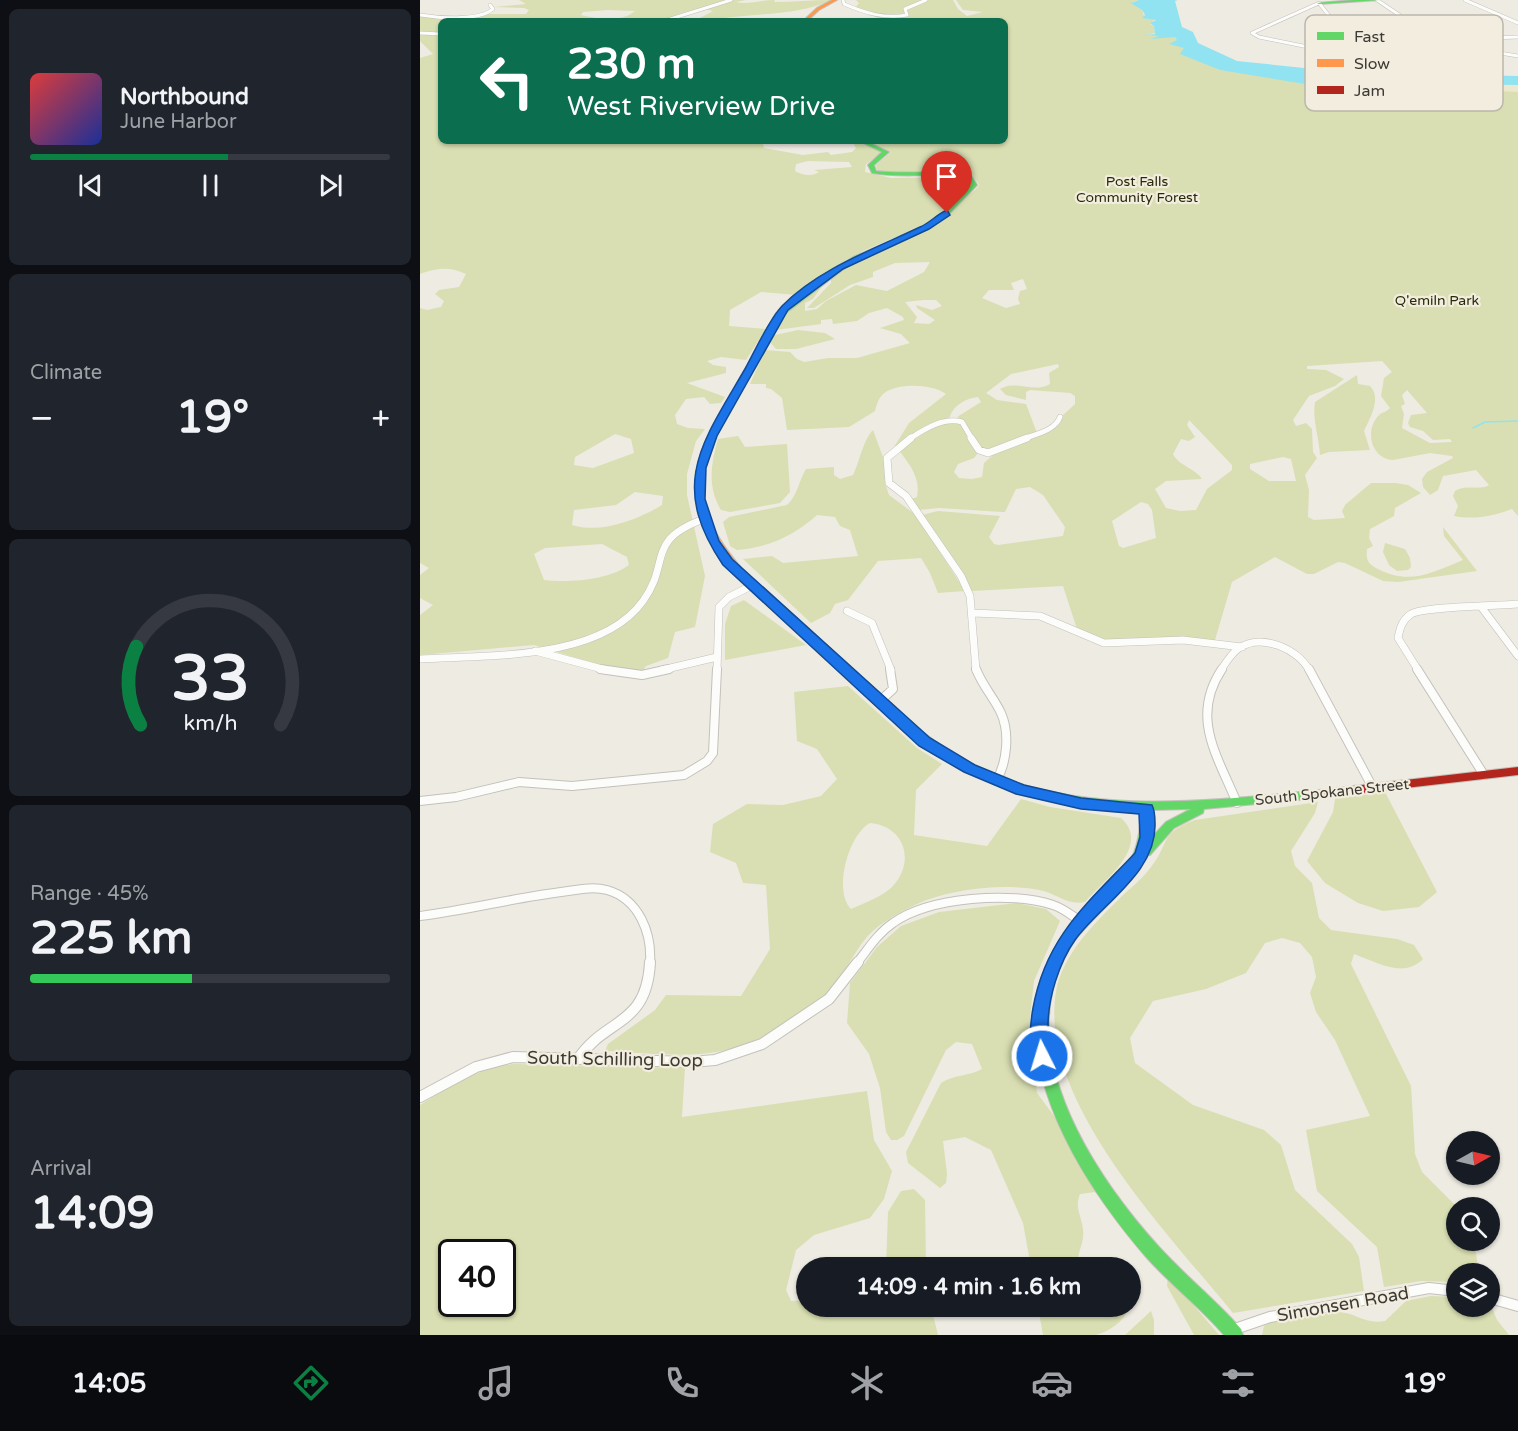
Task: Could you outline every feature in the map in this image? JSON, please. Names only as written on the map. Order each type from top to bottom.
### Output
[{"type":"street","points":[[674,18],[731,0]]},
{"type":"street","points":[[808,18],[818,9],[835,0]]},
{"type":"street","points":[[843,0],[844,4],[864,14],[884,17],[907,15],[905,9],[926,0]]},
{"type":"street","points":[[1305,46],[1258,37],[1252,33],[1319,3],[1377,0],[1399,15]]},
{"type":"street","points":[[1465,0],[1500,15]]},
{"type":"street","points":[[1319,3],[1328,15]]},
{"type":"street","points":[[420,15],[440,18],[465,17],[490,12],[493,9],[490,5]]},
{"type":"street","points":[[1503,16],[1518,23]]},
{"type":"street","points":[[420,33],[438,34]]},
{"type":"street","points":[[1503,38],[1518,37]]},
{"type":"street","points":[[1503,54],[1518,56]]},
{"type":"street","name":"South Spokane Street","points":[[869,144],[886,152],[871,165],[874,172],[898,175],[950,173],[970,178],[974,184],[938,220],[914,234],[840,267],[779,315],[704,453],[699,480],[704,519],[713,541],[724,558],[751,586],[925,742],[954,760],[996,781],[1070,801],[1147,809],[1208,806],[1518,771]]},
{"type":"street","points":[[996,781],[1003,770],[1006,743],[1002,715],[980,679],[974,664],[971,645],[973,613],[970,596],[961,576],[906,496],[889,483],[887,458],[903,443],[946,419],[962,422],[979,450],[988,453],[1051,428],[1058,423],[1060,417]]},
{"type":"street","points":[[420,659],[534,650],[588,639],[631,615],[647,597],[664,545],[670,534],[684,524],[704,519]]},
{"type":"street","points":[[420,801],[456,797],[519,782],[587,785],[684,775],[707,761],[713,753],[719,607],[729,597],[751,586]]},
{"type":"street","points":[[1484,775],[1398,638],[1402,622],[1415,612],[1426,608],[1482,608],[1518,604]]},
{"type":"street","points":[[1482,608],[1518,656]]},
{"type":"street","points":[[847,611],[872,623],[885,653],[893,686],[889,694],[879,702]]},
{"type":"street","points":[[973,613],[1040,616],[1104,643],[1183,640],[1242,647],[1261,644],[1289,648],[1305,662],[1373,788]]},
{"type":"street","points":[[1237,803],[1210,734],[1206,706],[1208,694],[1217,676],[1232,655],[1242,647]]},
{"type":"street","points":[[534,650],[609,671],[642,675],[717,657]]},
{"type":"street","points":[[1208,806],[1170,825],[1135,866],[1081,921],[1057,957],[1045,991],[1039,1024],[1042,1056],[1052,1092],[1078,1144],[1124,1215],[1166,1267],[1233,1333]]},
{"type":"street","points":[[1135,866],[1146,846],[1147,809]]},
{"type":"street","points":[[420,916],[450,913],[539,894],[585,889],[605,890],[623,897],[637,910],[650,941],[651,959],[648,981],[639,1003],[626,1021],[593,1038],[585,1046],[578,1059]]},
{"type":"street","name":"South Schilling Loop","points":[[420,1097],[466,1069],[496,1059],[691,1062],[740,1053],[784,1031],[829,999],[867,948],[894,922],[935,906],[997,896],[1017,896],[1055,905],[1081,921]]},
{"type":"street","name":"Simonsen Road","points":[[1233,1333],[1270,1317],[1429,1288],[1446,1290]]},
{"type":"street","points":[[1500,1301],[1518,1306]]},
{"type":"green space","points":[[519,0],[729,0],[728,3],[733,0],[746,0],[736,2],[745,3],[775,0],[774,2],[831,0],[805,9],[726,18],[700,18],[713,11],[700,9],[669,18],[620,18],[635,11],[608,10],[583,12],[581,15],[597,18],[449,18],[481,14],[526,14],[529,10],[494,7],[526,4]]},
{"type":"green space","points":[[856,0],[953,0],[958,9],[967,16],[983,12],[963,10],[956,0],[1139,0],[1132,2],[1142,10],[1144,16],[1155,19],[1150,24],[1154,26],[1155,33],[1146,35],[1175,37],[1178,40],[1170,44],[1181,46],[1220,70],[1305,76],[1305,111],[1503,111],[1503,85],[1518,85],[1518,516],[1512,509],[1483,517],[1454,516],[1458,506],[1453,496],[1455,491],[1489,485],[1476,470],[1443,476],[1438,490],[1430,495],[1423,487],[1422,479],[1427,472],[1453,458],[1452,456],[1430,453],[1393,460],[1379,455],[1372,443],[1372,428],[1379,415],[1390,408],[1381,396],[1384,378],[1392,372],[1382,361],[1307,366],[1307,369],[1326,370],[1344,379],[1335,386],[1309,396],[1293,420],[1296,426],[1306,423],[1312,429],[1313,452],[1317,458],[1305,475],[1309,490],[1308,517],[1314,520],[1345,518],[1342,511],[1345,505],[1371,483],[1408,485],[1421,493],[1395,508],[1394,516],[1370,529],[1369,538],[1373,546],[1367,549],[1369,562],[1388,573],[1410,577],[1430,573],[1463,560],[1444,536],[1443,527],[1477,571],[1398,582],[1383,581],[1345,563],[1338,562],[1314,574],[1307,574],[1275,557],[1232,582],[1215,640],[1181,638],[1104,641],[1077,629],[1063,586],[972,591],[922,515],[938,511],[1000,516],[989,537],[994,544],[998,545],[1063,536],[1065,527],[1043,495],[1030,487],[1016,489],[1005,512],[939,508],[918,510],[911,499],[917,497],[916,477],[898,449],[947,420],[960,422],[978,453],[974,458],[958,464],[954,472],[959,478],[982,477],[984,463],[995,453],[1057,427],[1061,417],[1075,404],[1075,396],[1070,393],[1030,390],[1026,392],[1026,400],[1006,395],[1000,389],[1012,385],[1044,387],[1050,384],[1049,373],[1059,367],[1058,364],[1011,374],[986,393],[997,400],[1026,404],[1037,433],[994,451],[980,449],[964,421],[957,417],[981,402],[978,397],[961,403],[950,417],[894,447],[909,423],[946,394],[924,386],[906,386],[889,390],[880,398],[875,411],[849,427],[787,430],[782,398],[771,389],[766,388],[766,384],[750,384],[765,350],[790,352],[804,362],[828,358],[857,358],[910,343],[901,334],[880,328],[904,320],[903,317],[887,308],[869,313],[857,321],[833,324],[832,319],[821,320],[821,324],[776,330],[788,310],[825,282],[813,299],[805,303],[805,311],[817,309],[826,301],[856,285],[887,291],[924,272],[930,262],[895,263],[873,272],[873,277],[850,285],[814,308],[807,308],[831,283],[831,277],[864,257],[931,225],[979,185],[973,178],[950,171],[877,171],[876,165],[891,152],[875,144],[1008,144],[1008,18],[878,18],[855,8],[859,3]],"holes":[[[1023,279],[1027,289],[1020,291],[1018,299],[1020,304],[1006,308],[982,298],[989,290],[1014,290],[1011,283]],[[936,300],[942,306],[932,310],[916,305],[935,320],[929,324],[914,323],[917,317],[905,302]],[[1407,390],[1427,413],[1411,415],[1408,423],[1410,427],[1423,431],[1433,440],[1450,439],[1452,442],[1430,443],[1402,428],[1404,414],[1401,406],[1405,404],[1402,395]],[[1189,420],[1232,465],[1232,470],[1207,489],[1196,510],[1180,511],[1166,508],[1155,489],[1166,481],[1202,479],[1173,454],[1181,439],[1189,441],[1195,437],[1187,425]],[[1283,457],[1291,459],[1296,481],[1269,481],[1250,469],[1250,464]],[[1141,502],[1148,504],[1152,510],[1156,538],[1123,548],[1119,546],[1112,521]]]},
{"type":"green space","points":[[420,15],[449,18],[438,18],[438,33],[420,32]]},
{"type":"green space","points":[[420,34],[438,35],[438,144],[763,144],[764,148],[803,155],[828,152],[831,155],[852,152],[856,148],[854,144],[864,144],[880,151],[880,154],[866,164],[865,172],[891,178],[959,177],[966,186],[940,215],[929,223],[863,251],[796,295],[761,292],[730,310],[729,326],[766,329],[746,360],[721,357],[707,361],[713,365],[726,367],[726,373],[687,383],[725,397],[721,403],[710,404],[704,397],[686,399],[675,415],[677,424],[688,428],[705,429],[696,441],[687,474],[687,495],[705,576],[695,627],[675,632],[668,658],[646,666],[642,672],[612,669],[534,645],[420,655],[420,615],[433,605],[420,598],[420,575],[429,568],[420,563],[420,308],[427,310],[441,307],[444,301],[435,294],[439,290],[459,287],[466,274],[443,269],[420,274],[420,58],[433,54],[420,41]],"holes":[[[808,161],[849,162],[852,167],[814,170],[819,172],[814,175],[800,174],[795,171],[796,164]],[[615,434],[631,439],[634,453],[593,468],[574,465],[575,457]],[[635,492],[663,496],[662,505],[641,516],[607,527],[572,525],[574,510],[616,505]],[[602,544],[627,557],[629,565],[600,577],[565,581],[544,580],[534,554],[545,548]]]},
{"type":"green space","points":[[798,330],[825,333],[835,339],[796,349],[776,349],[769,341],[775,335]]},
{"type":"green space","points":[[1357,375],[1358,384],[1370,386],[1375,396],[1374,408],[1364,431],[1370,450],[1329,452],[1320,455],[1314,415],[1315,402]]},
{"type":"green space","points":[[873,430],[884,460],[885,483],[889,495],[916,515],[965,591],[938,593],[921,558],[878,561],[848,600],[835,604],[830,613],[811,623],[743,559],[772,556],[783,563],[858,556],[850,530],[840,526],[835,517],[817,515],[780,540],[737,550],[730,546],[723,522],[729,517],[787,505],[793,498],[806,469],[834,467],[834,475],[840,479],[853,475],[864,445]]},
{"type":"green space","points":[[738,436],[745,447],[787,444],[790,492],[780,503],[730,512],[721,510],[712,484],[712,466],[718,439]]},
{"type":"green space","points":[[1385,543],[1405,549],[1410,558],[1411,567],[1408,570],[1397,571],[1389,565],[1383,552]]},
{"type":"green space","points":[[744,600],[806,645],[725,660],[725,624],[731,606]]},
{"type":"green space","points":[[848,686],[917,748],[942,764],[916,790],[914,835],[987,846],[1021,799],[1050,807],[1121,818],[1129,829],[1131,840],[1128,851],[1113,873],[1085,902],[1067,901],[1039,890],[993,887],[945,894],[910,908],[887,920],[867,937],[822,999],[772,1032],[749,1043],[705,1054],[605,1051],[608,1044],[655,1010],[666,995],[741,996],[770,949],[766,885],[743,883],[736,863],[710,852],[713,824],[747,804],[783,805],[821,796],[837,779],[817,749],[797,741],[794,692]],"holes":[[[870,823],[882,826],[899,838],[905,857],[904,867],[888,891],[851,909],[843,890],[845,864],[855,839],[862,829]]]},
{"type":"green space","points":[[1385,792],[1437,892],[1419,907],[1383,911],[1358,903],[1325,883],[1307,861],[1333,812],[1335,799]]},
{"type":"green space","points":[[1318,802],[1315,813],[1291,851],[1295,866],[1312,883],[1319,918],[1331,930],[1397,939],[1414,945],[1423,959],[1407,968],[1398,968],[1354,954],[1351,964],[1411,1086],[1415,1154],[1422,1172],[1447,1197],[1446,1251],[1476,1251],[1477,1263],[1446,1263],[1446,1282],[1421,1281],[1384,1287],[1377,1247],[1317,1191],[1306,1130],[1370,1116],[1335,1040],[1316,1012],[1310,993],[1316,977],[1312,957],[1300,943],[1282,938],[1265,943],[1246,973],[1206,989],[1153,1001],[1130,1038],[1135,1063],[1193,1105],[1264,1130],[1281,1145],[1295,1190],[1352,1244],[1359,1257],[1364,1291],[1233,1313],[1144,1205],[1114,1164],[1087,1121],[1067,1077],[1056,1034],[1056,992],[1059,978],[1082,940],[1148,871],[1170,834],[1195,820]]},
{"type":"green space","points":[[1017,903],[1046,909],[1060,921],[1034,981],[1030,1017],[1037,1093],[1069,1136],[1109,1207],[1095,1192],[1080,1194],[1078,1208],[1083,1240],[1078,1257],[1029,1257],[1023,1223],[991,1150],[965,1137],[943,1141],[947,1174],[946,1183],[940,1188],[908,1163],[906,1152],[941,1083],[982,1069],[972,1044],[956,1042],[946,1050],[904,1136],[891,1140],[886,1132],[880,1088],[869,1054],[847,1023],[850,983],[877,947],[901,926],[939,912]]},
{"type":"green space","points":[[514,1064],[685,1068],[682,1117],[867,1091],[874,1140],[892,1171],[884,1199],[870,1218],[814,1235],[796,1250],[786,1290],[791,1301],[796,1301],[796,1317],[934,1317],[938,1335],[420,1335],[420,1105],[465,1079],[488,1069]]},
{"type":"green space","points":[[914,1189],[925,1200],[926,1257],[886,1257],[888,1212],[901,1191]]},
{"type":"green space","points":[[1168,1275],[1219,1335],[1194,1335],[1167,1286]]},
{"type":"green space","points":[[1431,1296],[1446,1297],[1446,1317],[1496,1317],[1509,1335],[1262,1335],[1264,1326],[1270,1322],[1335,1312],[1371,1321],[1385,1321],[1406,1301]]},
{"type":"green space","points":[[1151,1311],[1154,1320],[1154,1335],[1125,1335]]},
{"type":"green space","points":[[1040,1317],[1124,1317],[1116,1325],[1096,1335],[1043,1335]]},
{"type":"sand","points":[[1503,85],[1518,85],[1518,92],[1503,91]]},
{"type":"water","points":[[1139,0],[1178,0],[1175,1],[1182,27],[1193,32],[1198,43],[1237,61],[1305,68],[1305,84],[1220,70],[1180,54],[1184,48],[1169,44],[1177,40],[1175,37],[1151,39],[1159,36],[1144,35],[1155,34],[1154,26],[1150,23],[1156,20],[1142,18],[1145,15],[1142,10],[1131,3]]},
{"type":"water","points":[[1503,76],[1518,76],[1518,85],[1503,85]]},
{"type":"waterway","points":[[1473,428],[1485,422],[1518,421]]},
{"type":"traffic: fast","points":[[1319,3],[1378,0]]},
{"type":"traffic: fast","points":[[710,440],[779,315],[855,258],[926,228],[947,213],[974,185],[970,178],[946,173],[886,174],[874,172],[871,165],[886,152],[869,144]]},
{"type":"traffic: fast","points":[[881,703],[920,738],[970,768],[1016,786],[1063,798],[1112,804],[1161,806],[1310,795]]},
{"type":"traffic: fast","points":[[1147,809],[1147,831],[1143,849],[1135,864],[1114,890],[1073,931],[1050,970],[1041,1011],[1044,1055],[1056,1098],[1075,1141],[1099,1182],[1125,1219],[1152,1251],[1235,1335]]},
{"type":"traffic: fast","points":[[1146,852],[1170,825],[1199,810]]},
{"type":"traffic: slow","points":[[808,18],[818,9],[835,0]]},
{"type":"traffic: slow","points":[[710,440],[700,469],[699,496],[705,521],[717,544],[752,586],[881,703]]},
{"type":"traffic: jam","points":[[1310,795],[1518,771]]},
{"type":"route","points":[[947,213],[926,228],[855,258],[840,267],[779,315],[704,453],[700,468],[699,499],[713,541],[727,562],[767,601],[925,742],[969,769],[1021,790],[1081,803],[1147,809],[1148,837],[1142,855],[1135,866],[1068,936],[1057,957],[1047,981],[1039,1024],[1042,1056]]},
{"type":"park label","name":"Post Falls Community Forest","points":[[1137,190]]},
{"type":"park label","name":"Q'emiln Park","points":[[1437,300]]}]
